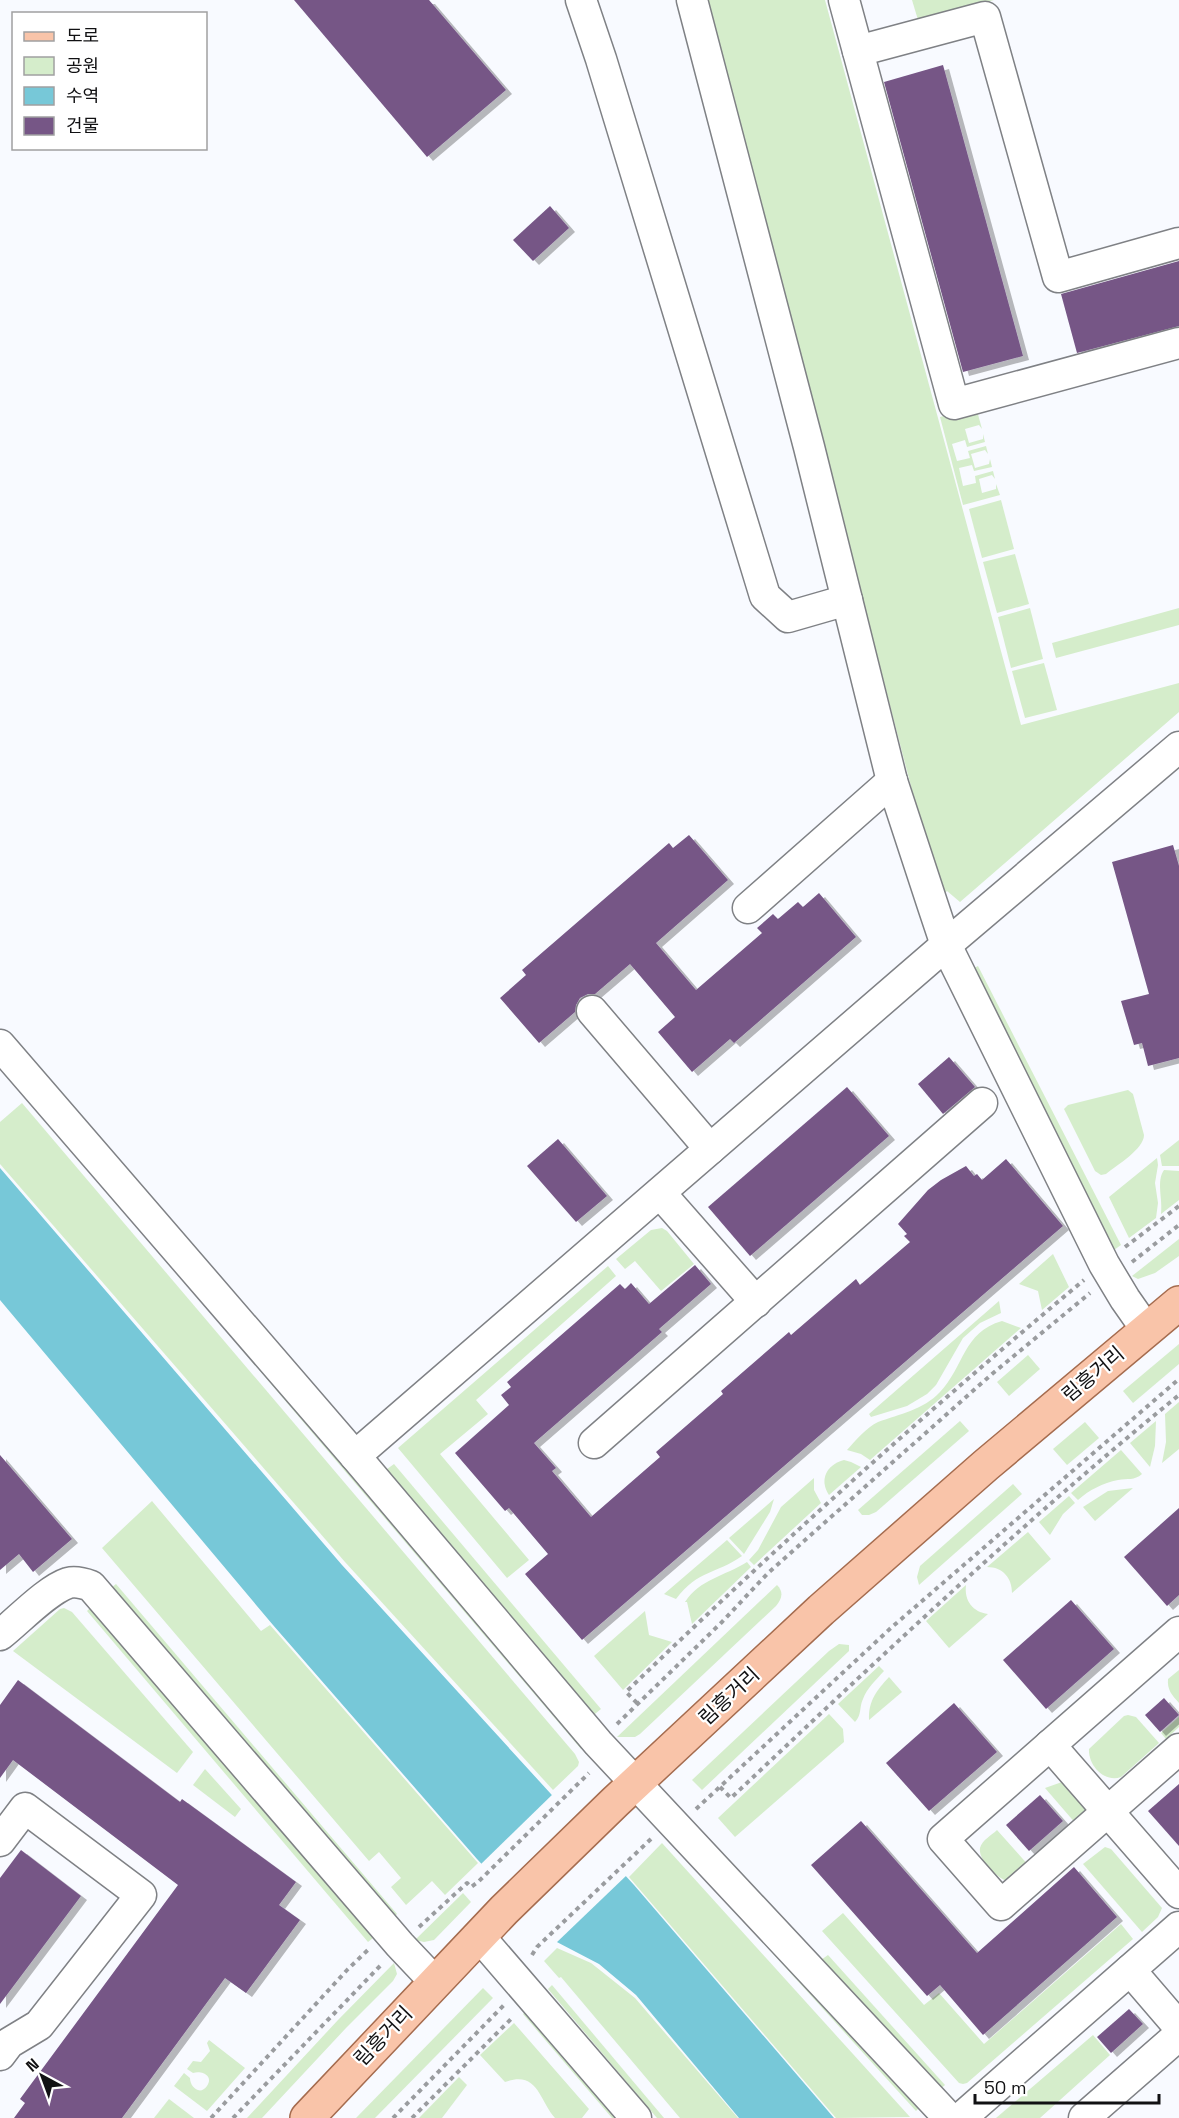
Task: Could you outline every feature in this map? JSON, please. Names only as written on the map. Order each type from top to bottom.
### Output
[{"type":"main road","name":"림흥거리","points":[[306,2118],[504,1910],[626,1792],[821,1610],[986,1465],[1179,1303]]},
{"type":"street","points":[[581,0],[605,70],[765,596],[788,617],[847,600]]},
{"type":"street","points":[[692,0],[809,447],[892,781],[946,945],[1108,1271],[1146,1329]]},
{"type":"street","points":[[844,0],[954,404],[1179,344]]},
{"type":"street","points":[[858,51],[985,17],[1058,277],[1179,243]]},
{"type":"street","points":[[355,1456],[946,945],[1179,747]]},
{"type":"street","points":[[748,908],[892,781]]},
{"type":"street","points":[[592,1011],[710,1149]]},
{"type":"street","points":[[5,1062],[355,1456],[598,1743],[626,1792],[677,1826],[949,2118]]},
{"type":"street","points":[[594,1443],[982,1103]]},
{"type":"street","points":[[660,1193],[756,1302]]},
{"type":"street","points":[[0,1635],[54,1590],[69,1583],[80,1582],[91,1586],[394,1938],[435,1982]]},
{"type":"street","points":[[1179,1632],[943,1839],[1001,1905],[1179,1749]]},
{"type":"street","points":[[1050,1745],[1179,1893]]},
{"type":"street","points":[[0,1841],[25,1808],[141,1895],[39,2025],[3,2045]]},
{"type":"street","points":[[961,2118],[1179,1927]]},
{"type":"street","points":[[479,1936],[636,2118]]},
{"type":"street","points":[[1130,1970],[1179,2027]]},
{"type":"street","points":[[1084,2118],[1179,2035]]},
{"type":"path","points":[[637,1703],[626,1692],[696,1624],[868,1466],[1108,1271],[1179,1206]]},
{"type":"path","points":[[211,2118],[348,1969],[394,1938],[467,1883],[471,1887],[478,1882],[590,1773],[598,1743],[722,1622],[768,1573],[992,1374],[1091,1293],[1108,1271],[1179,1226]]},
{"type":"path","points":[[412,2118],[510,2019],[545,1972],[531,1954],[649,1839],[677,1826],[892,1627],[1179,1379]]},
{"type":"path","points":[[720,1787],[731,1798],[902,1636],[1179,1395]]},
{"type":"path","points":[[233,2118],[394,1938]]},
{"type":"path","points":[[393,2118],[501,2007],[529,1994]]},
{"type":"green space","points":[[707,0],[825,0],[1021,725],[1179,683],[1179,712],[960,902],[947,891],[940,898]]},
{"type":"green space","points":[[912,0],[994,0],[918,20]]},
{"type":"green space","points":[[976,407],[982,429],[979,425],[965,429],[969,443],[983,439],[983,434],[985,442],[967,447],[965,440],[952,444],[957,461],[970,458],[968,451],[986,446],[988,454],[985,450],[971,454],[975,468],[989,464],[990,459],[992,467],[974,471],[972,465],[959,468],[963,486],[976,483],[975,476],[993,471],[995,479],[992,475],[979,479],[982,493],[996,489],[996,484],[1000,495],[963,505],[940,417]]},
{"type":"green space","points":[[1001,500],[1014,549],[982,558],[969,509]]},
{"type":"green space","points":[[1015,554],[1029,604],[997,613],[983,562]]},
{"type":"green space","points":[[1030,608],[1043,659],[1011,668],[998,617]]},
{"type":"green space","points":[[1179,608],[1179,625],[1056,658],[1052,643]]},
{"type":"green space","points":[[1044,663],[1057,710],[1025,718],[1012,671]]},
{"type":"green space","points":[[978,966],[1121,1245],[1114,1250],[970,970]]},
{"type":"green space","points":[[1128,1090],[1133,1094],[1144,1135],[1143,1140],[1129,1156],[1106,1174],[1101,1175],[1095,1171],[1064,1109],[1068,1105]]},
{"type":"green space","points":[[28,1098],[585,1746],[581,1749]]},
{"type":"green space","points":[[22,1103],[575,1754],[579,1762],[578,1766],[553,1790],[345,1562],[0,1164],[0,1122]]},
{"type":"green space","points":[[1179,1140],[1179,1166],[1162,1166],[1160,1155]]},
{"type":"green space","points":[[1157,1158],[1156,1218],[1129,1238],[1109,1197]]},
{"type":"green space","points":[[1164,1170],[1179,1171],[1179,1200],[1161,1214],[1160,1185]]},
{"type":"green space","points":[[662,1228],[694,1264],[661,1291],[635,1261],[625,1269],[616,1259],[651,1230]]},
{"type":"green space","points":[[1179,1239],[1179,1256],[1155,1273],[1138,1279],[1132,1276]]},
{"type":"green space","points":[[1053,1254],[1069,1287],[1042,1310],[1038,1291],[1019,1284]]},
{"type":"green space","points":[[608,1266],[616,1276],[476,1400],[488,1414],[440,1454],[529,1560],[507,1578],[398,1448]]},
{"type":"green space","points":[[999,1301],[1001,1313],[980,1323],[963,1338],[936,1385],[927,1394],[907,1406],[871,1417],[869,1414]]},
{"type":"green space","points":[[1002,1321],[1021,1328],[870,1460],[861,1454],[847,1450],[861,1434],[874,1424],[911,1411],[933,1398],[948,1382],[965,1351],[979,1333]]},
{"type":"green space","points":[[1179,1344],[1179,1364],[1133,1403],[1123,1391]]},
{"type":"green space","points":[[1028,1355],[1040,1369],[1009,1396],[997,1382]]},
{"type":"green space","points":[[1179,1402],[1179,1449],[1162,1463],[1166,1442],[1165,1414]]},
{"type":"green space","points":[[960,1421],[969,1431],[876,1512],[862,1515],[858,1510]]},
{"type":"green space","points":[[1156,1421],[1155,1446],[1150,1467],[1130,1443]]},
{"type":"green space","points":[[1085,1422],[1099,1438],[1067,1465],[1053,1449]]},
{"type":"green space","points":[[1121,1450],[1142,1474],[1102,1485],[1078,1500],[1071,1493]]},
{"type":"green space","points":[[844,1460],[861,1467],[829,1495],[825,1484],[826,1474],[833,1465]]},
{"type":"green space","points":[[394,1464],[601,1709],[590,1718],[383,1472]]},
{"type":"green space","points":[[814,1478],[814,1490],[821,1503],[754,1565],[749,1560],[758,1550],[781,1507]]},
{"type":"green space","points":[[1013,1484],[1022,1494],[919,1585],[917,1577],[920,1566]]},
{"type":"green space","points":[[1133,1488],[1095,1521],[1083,1507],[1108,1491]]},
{"type":"green space","points":[[1069,1496],[1075,1503],[1063,1514],[1050,1535],[1039,1522]]},
{"type":"green space","points":[[774,1499],[770,1512],[744,1554],[729,1538]]},
{"type":"green space","points":[[152,1501],[261,1631],[270,1625],[478,1863],[445,1895],[432,1881],[406,1905],[391,1887],[401,1878],[379,1852],[369,1861],[102,1548]]},
{"type":"green space","points":[[1028,1532],[1051,1559],[1012,1593],[1005,1574],[998,1569],[987,1567]]},
{"type":"green space","points":[[727,1540],[742,1556],[692,1582],[676,1599],[664,1594]]},
{"type":"green space","points":[[747,1562],[751,1567],[692,1624],[687,1602],[685,1602],[691,1594],[705,1583]]},
{"type":"green space","points":[[116,1584],[397,1914],[393,1918],[111,1588]]},
{"type":"green space","points":[[777,1585],[781,1590],[781,1596],[776,1606],[640,1734],[635,1737],[617,1737]]},
{"type":"green space","points":[[966,1585],[966,1596],[971,1605],[978,1611],[988,1614],[949,1648],[926,1621]]},
{"type":"green space","points":[[91,1607],[373,1938],[368,1942],[87,1611]]},
{"type":"green space","points":[[64,1608],[72,1612],[193,1752],[177,1773],[13,1651],[60,1609]]},
{"type":"green space","points":[[645,1611],[649,1635],[672,1642],[623,1690],[594,1656]]},
{"type":"green space","points":[[839,1644],[849,1645],[849,1651],[702,1790],[692,1780],[829,1651]]},
{"type":"green space","points":[[879,1666],[884,1671],[867,1691],[859,1717],[855,1722],[838,1704]]},
{"type":"green space","points":[[1179,1670],[1179,1703],[1170,1692],[1168,1679]]},
{"type":"green space","points":[[889,1677],[902,1692],[869,1720],[874,1696]]},
{"type":"green space","points":[[829,1714],[843,1729],[844,1742],[735,1837],[718,1818]]},
{"type":"green space","points":[[1124,1716],[1136,1717],[1159,1743],[1121,1777],[1103,1775],[1091,1761],[1089,1749]]},
{"type":"green space","points":[[1179,1717],[1179,1727],[1166,1739],[1161,1733]]},
{"type":"green space","points":[[205,1769],[241,1809],[235,1817],[193,1785]]},
{"type":"green space","points":[[1062,1782],[1085,1808],[1085,1814],[1077,1825],[1045,1788]]},
{"type":"green space","points":[[997,1830],[1030,1867],[1007,1881],[989,1868],[980,1853],[983,1843]]},
{"type":"green space","points":[[662,1843],[910,2117],[836,2118],[629,1877]]},
{"type":"green space","points":[[1105,1847],[1111,1849],[1162,1908],[1158,1917],[1142,1932],[1083,1864]]},
{"type":"green space","points":[[682,1854],[920,2107],[916,2111]]},
{"type":"green space","points":[[463,1893],[471,1902],[434,1940],[424,1942],[415,1940]]},
{"type":"green space","points":[[843,1913],[924,2005],[939,1993],[984,2044],[1121,1924],[1133,1939],[967,2083],[963,2084],[959,2083],[822,1931]]},
{"type":"green space","points":[[557,1948],[591,1963],[635,1998],[738,2118],[680,2118],[561,1977],[559,1978],[544,1961]]},
{"type":"green space","points":[[828,1955],[945,2085],[939,2090],[821,1960]]},
{"type":"green space","points":[[394,1963],[397,1974],[393,1981],[262,2118],[247,2118],[338,2020]]},
{"type":"green space","points":[[552,1985],[664,2118],[657,2118],[548,1989]]},
{"type":"green space","points":[[483,1988],[493,1998],[375,2118],[356,2118]]},
{"type":"green space","points":[[527,2010],[620,2118],[612,2118],[523,2014]]},
{"type":"green space","points":[[514,2023],[589,2109],[582,2118],[555,2118],[531,2083],[516,2079],[505,2082],[480,2055]]},
{"type":"green space","points":[[1093,2035],[1110,2055],[1040,2118],[996,2118]]},
{"type":"green space","points":[[209,2040],[245,2068],[207,2111],[174,2086],[184,2073],[196,2089],[201,2090],[207,2086],[209,2079],[206,2075],[200,2072],[193,2073],[187,2069],[193,2061],[201,2062],[210,2051],[207,2043]]},
{"type":"green space","points":[[459,2077],[467,2085],[442,2118],[419,2118]]},
{"type":"green space","points":[[169,2099],[194,2118],[154,2118]]},
{"type":"water","points":[[0,1168],[342,1565],[634,1885],[834,2118],[739,2118],[636,1995],[599,1964],[553,1940],[477,1859],[273,1625],[0,1300]]},
{"type":"pier","points":[[555,1792],[628,1874],[555,1944],[479,1866]]},
{"type":"building","points":[[294,0],[429,0],[506,90],[427,157]]},
{"type":"building","points":[[943,65],[1023,356],[963,372],[884,82]]},
{"type":"building","points":[[550,206],[569,228],[533,261],[513,240]]},
{"type":"building","points":[[1179,261],[1179,326],[1077,353],[1061,294]]},
{"type":"building","points":[[689,835],[728,880],[656,943],[696,990],[762,933],[757,928],[773,914],[778,919],[798,902],[803,907],[819,893],[856,937],[734,1043],[730,1039],[692,1072],[658,1032],[675,1017],[630,964],[595,994],[588,994],[580,998],[575,1012],[539,1043],[500,998],[526,975],[522,970],[669,843],[673,848]]},
{"type":"building","points":[[1173,845],[1179,866],[1179,1058],[1148,1066],[1142,1043],[1134,1045],[1121,1001],[1149,994],[1112,862]]},
{"type":"building","points":[[949,1057],[975,1087],[943,1114],[918,1084]]},
{"type":"building","points":[[847,1087],[889,1136],[750,1256],[708,1207]]},
{"type":"building","points":[[558,1139],[607,1196],[576,1222],[527,1166]]},
{"type":"building","points":[[1006,1159],[1063,1226],[582,1640],[525,1574],[548,1554],[509,1508],[505,1511],[455,1453],[509,1405],[501,1395],[511,1387],[507,1382],[620,1284],[625,1289],[631,1283],[649,1304],[695,1265],[711,1284],[659,1329],[662,1332],[534,1443],[556,1468],[552,1471],[591,1517],[660,1457],[656,1452],[723,1394],[721,1391],[789,1332],[791,1335],[856,1279],[860,1285],[910,1242],[904,1236],[907,1234],[898,1224],[928,1190],[966,1166],[974,1176],[977,1174],[982,1180]]},
{"type":"building","points":[[0,1455],[72,1539],[33,1572],[19,1554],[0,1570]]},
{"type":"building","points":[[1179,1508],[1179,1595],[1167,1606],[1124,1557]]},
{"type":"building","points":[[1071,1600],[1114,1649],[1046,1709],[1003,1660]]},
{"type":"building","points":[[18,1680],[180,1802],[182,1799],[296,1882],[279,1905],[300,1920],[246,1993],[225,1978],[122,2118],[14,2118],[25,2103],[20,2099],[178,1885],[13,1760],[0,1778],[0,1705]]},
{"type":"building","points":[[1164,1698],[1179,1715],[1160,1732],[1145,1715]]},
{"type":"building","points":[[954,1703],[997,1752],[929,1811],[886,1763]]},
{"type":"building","points":[[1179,1784],[1179,1846],[1148,1811]]},
{"type":"building","points":[[1040,1795],[1063,1821],[1029,1851],[1006,1825]]},
{"type":"building","points":[[861,1821],[977,1953],[1074,1867],[1117,1917],[983,2035],[940,1985],[927,1996],[811,1865]]},
{"type":"building","points":[[21,1850],[81,1896],[0,2004],[0,1878]]},
{"type":"building","points":[[1129,2009],[1143,2024],[1111,2053],[1097,2037]]}]
